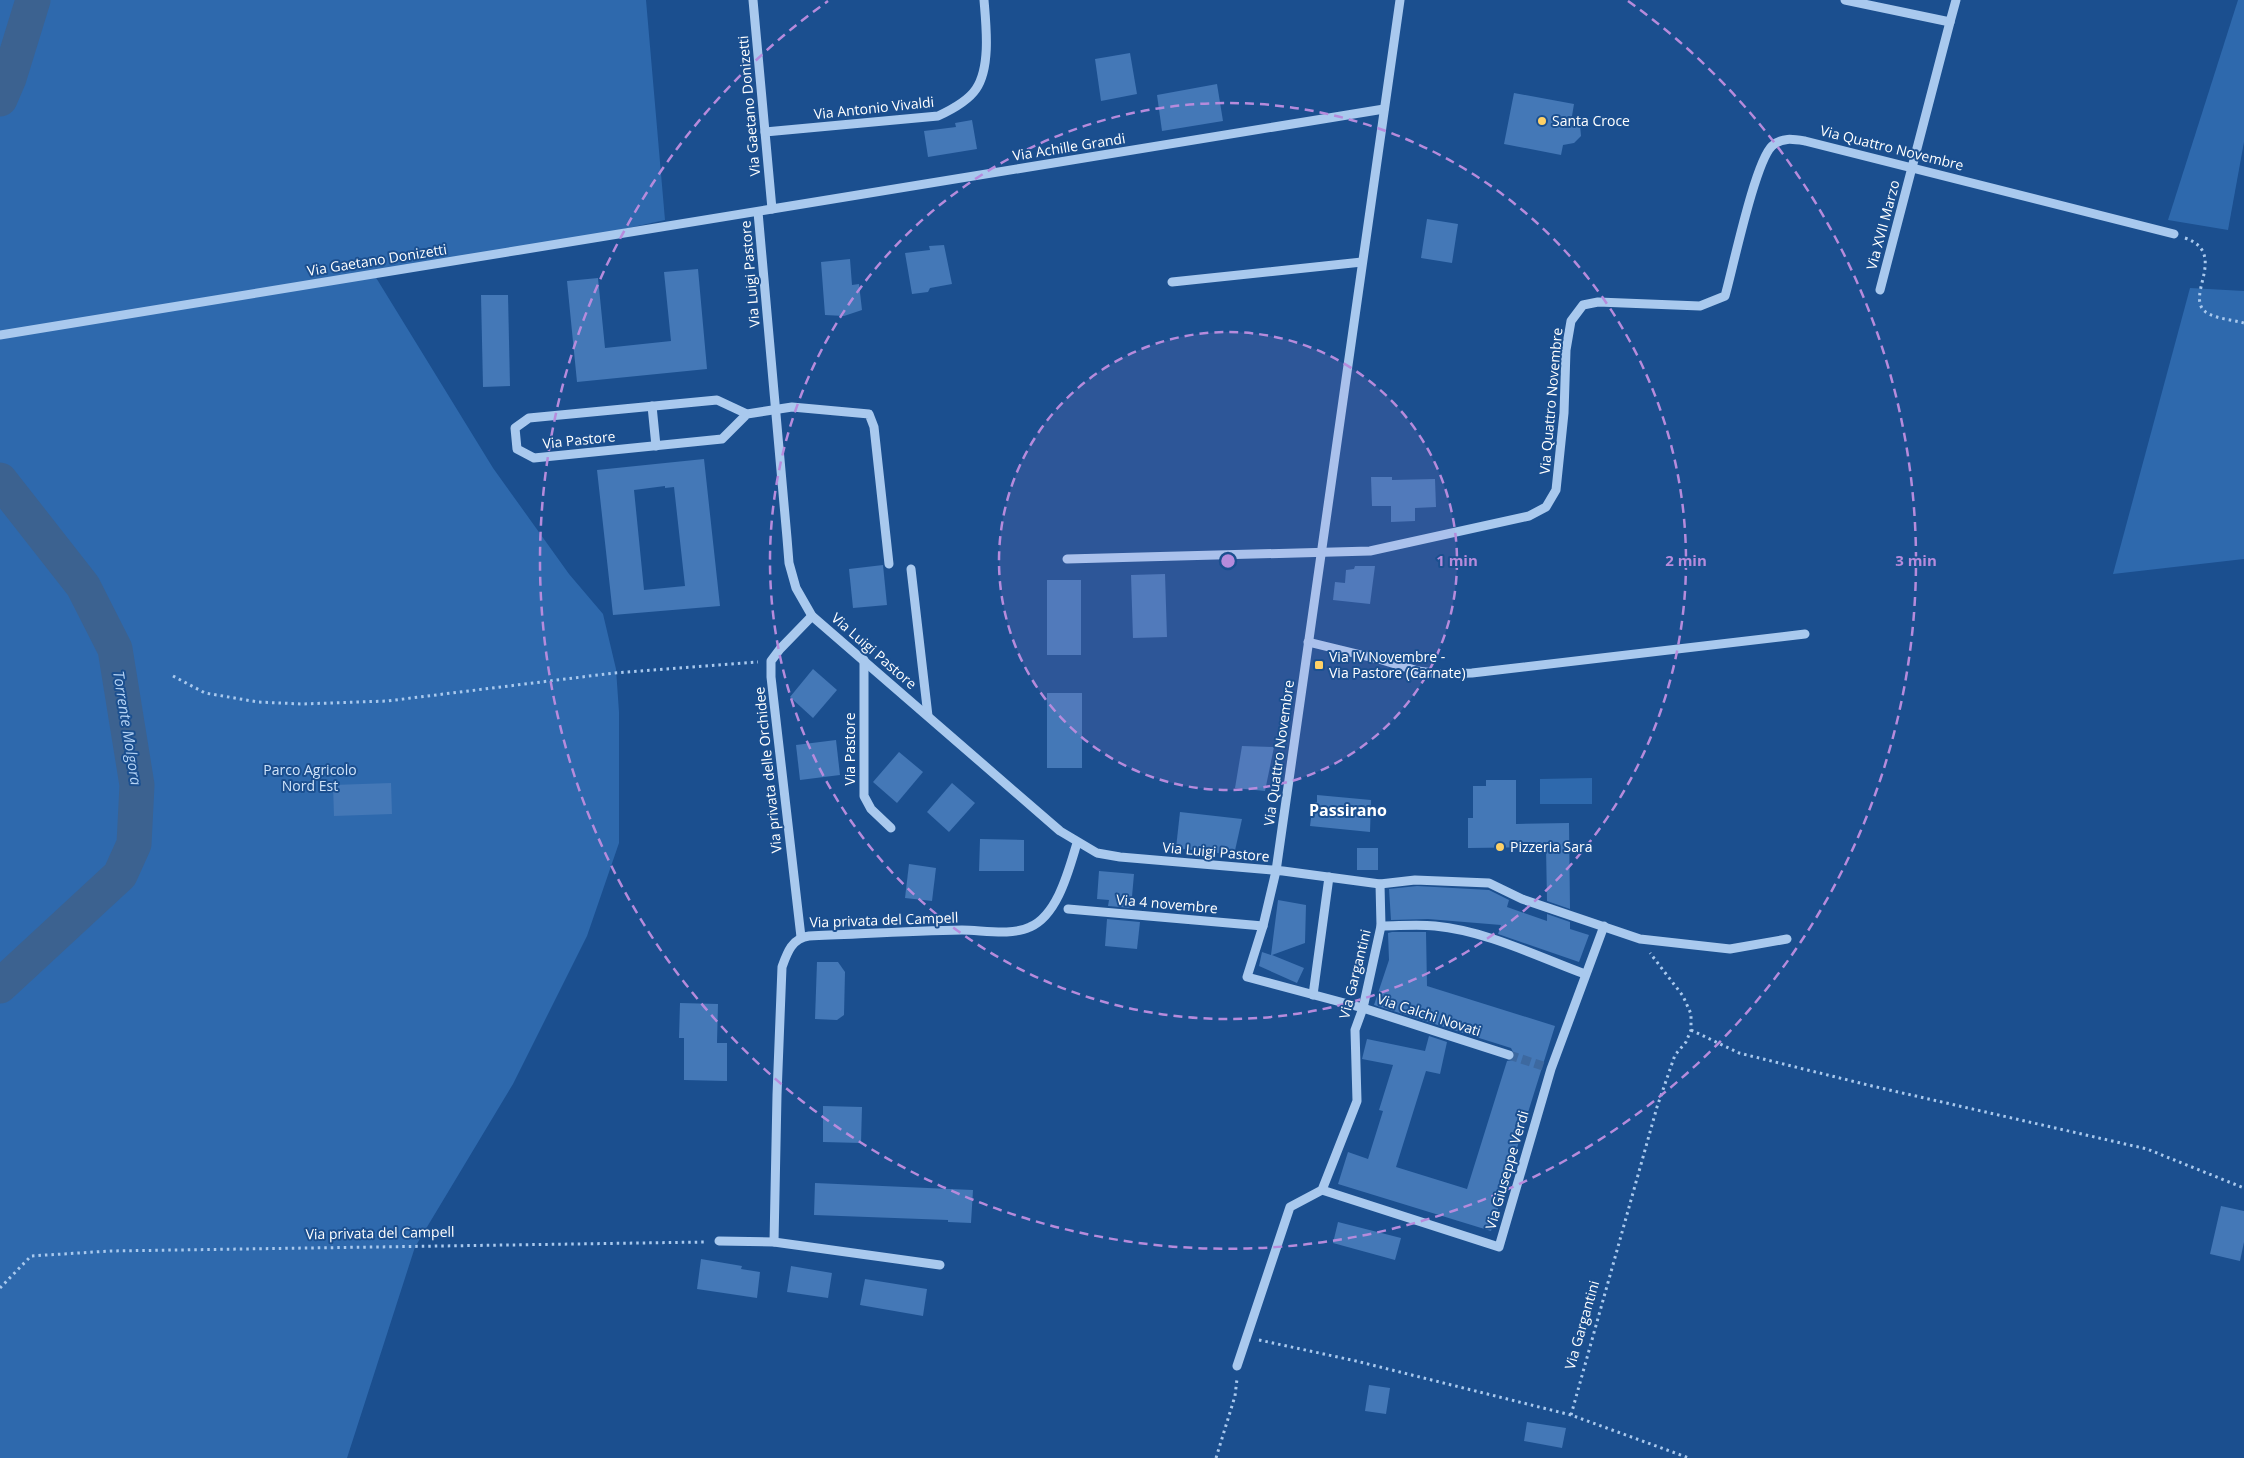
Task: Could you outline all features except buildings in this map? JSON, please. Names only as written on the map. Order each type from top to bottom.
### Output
[{"type":"street","name":"Via Gaetano Donizetti","points":[[753,0],[772,209]]},
{"type":"street","name":"Via Antonio Vivaldi","points":[[765,132],[938,116],[956,107],[976,89],[984,68],[986,31],[984,0]]},
{"type":"street","name":"Via Quattro Novembre","points":[[1262,926],[1276,871],[1400,0]]},
{"type":"street","points":[[1846,0],[1950,22]]},
{"type":"street","name":"Via XVII Marzo","points":[[1880,290],[1956,0]]},
{"type":"street","name":"Via Achille Grandi","points":[[758,212],[1384,109]]},
{"type":"street","name":"Via Quattro Novembre","points":[[1067,559],[1370,551],[1529,516],[1546,507],[1556,490],[1564,414],[1566,350],[1571,321],[1583,305],[1598,302],[1700,306],[1725,296],[1759,167],[1772,147],[1786,139],[1805,141],[2174,234]]},
{"type":"street","name":"Via Gaetano Donizetti","points":[[0,335],[758,212]]},
{"type":"street","name":"Via Luigi Pastore","points":[[758,212],[790,564],[796,588],[812,616],[1060,831],[1077,843],[1097,853],[1120,857],[1276,871]]},
{"type":"street","points":[[1172,282],[1362,262]]},
{"type":"street","name":"Via Pastore","points":[[717,400],[748,414],[722,439],[534,458],[517,449],[515,428],[529,418],[717,400]]},
{"type":"street","points":[[652,406],[656,446]]},
{"type":"street","points":[[748,414],[792,407],[869,414],[874,427],[889,564]]},
{"type":"street","points":[[911,568],[928,716]]},
{"type":"street","points":[[771,661],[812,616]]},
{"type":"street","points":[[1308,642],[1418,671],[1440,674],[1472,673],[1805,634]]},
{"type":"street","name":"Via Pastore","points":[[864,660],[864,796],[871,809],[891,828]]},
{"type":"street","name":"Via privata delle Orchidee","points":[[771,661],[771,677],[801,937]]},
{"type":"street","name":"Via privata del Campell","points":[[774,1242],[776,1094],[782,968],[788,950],[801,937],[965,930],[998,932],[1030,927],[1049,912],[1062,890],[1077,843]]},
{"type":"street","points":[[1276,871],[1380,884],[1415,880],[1490,883],[1522,899],[1640,939],[1730,949],[1787,939]]},
{"type":"street","points":[[1312,994],[1329,877]]},
{"type":"street","name":"Via Gargantini","points":[[1322,1190],[1357,1101],[1354,1030],[1363,1008],[1381,926],[1380,884]]},
{"type":"street","name":"Via 4 novembre","points":[[1068,909],[1262,926]]},
{"type":"street","name":"Via Calchi Novati","points":[[1262,926],[1247,977],[1363,1008],[1509,1055]]},
{"type":"street","points":[[1381,926],[1434,926],[1467,932],[1487,937],[1585,974]]},
{"type":"street","name":"Via Giuseppe Verdi","points":[[1322,1190],[1499,1247],[1547,1068],[1604,926]]},
{"type":"street","points":[[1237,1366],[1248,1338],[1290,1207],[1322,1190]]},
{"type":"street","points":[[719,1241],[774,1242],[940,1265]]},
{"type":"path","points":[[2174,234],[2194,241],[2205,254],[2206,266],[2199,294],[2201,306],[2209,314],[2244,323]]},
{"type":"path","points":[[174,676],[205,693],[258,702],[302,704],[386,701],[614,673],[771,661]]},
{"type":"path","points":[[1640,939],[1683,996],[1691,1014],[1691,1030],[1739,1052],[1872,1086],[2147,1149],[2244,1188]]},
{"type":"path","name":"Via Gargantini","points":[[1570,1415],[1657,1107],[1675,1055],[1686,1042],[1691,1030]]},
{"type":"path","name":"Via privata del Campell","points":[[0,1288],[30,1256],[100,1252],[719,1241]]},
{"type":"path","points":[[1248,1338],[1356,1361],[1570,1415],[1689,1458]]},
{"type":"path","points":[[1216,1458],[1236,1396],[1237,1366]]},
{"type":"green space","name":"Parco Agricolo Nord Est","points":[[0,0],[646,0],[665,220],[587,237],[375,276],[493,468],[569,574],[603,614],[616,669],[619,712],[619,843],[587,936],[513,1084],[415,1247],[347,1458],[0,1458]]},
{"type":"green space","points":[[2238,0],[2244,0],[2244,142],[2228,230],[2168,220]]},
{"type":"green space","points":[[2190,288],[2244,291],[2244,559],[2113,574]]},
{"type":"green space","points":[[1592,778],[1592,804],[1540,804],[1540,779]]},
{"type":"waterway","name":"Torrente Molgora","points":[[0,99],[9,78],[33,0]]},
{"type":"waterway","name":"Torrente Molgora","points":[[0,480],[83,586],[115,649],[137,785],[134,844],[120,875],[0,986]]},
{"type":"tunnel","points":[[1509,1055],[1543,1066]]},
{"type":"place","name":"Santa Croce","points":[[1542,121]]},
{"type":"place","name":"Via IV Novembre - Via Pastore (Carnate)","points":[[1319,665]]},
{"type":"place","name":"Pizzeria Sara","points":[[1500,847]]},
{"type":"district","name":"Passirano","points":[[1348,810]]}]
